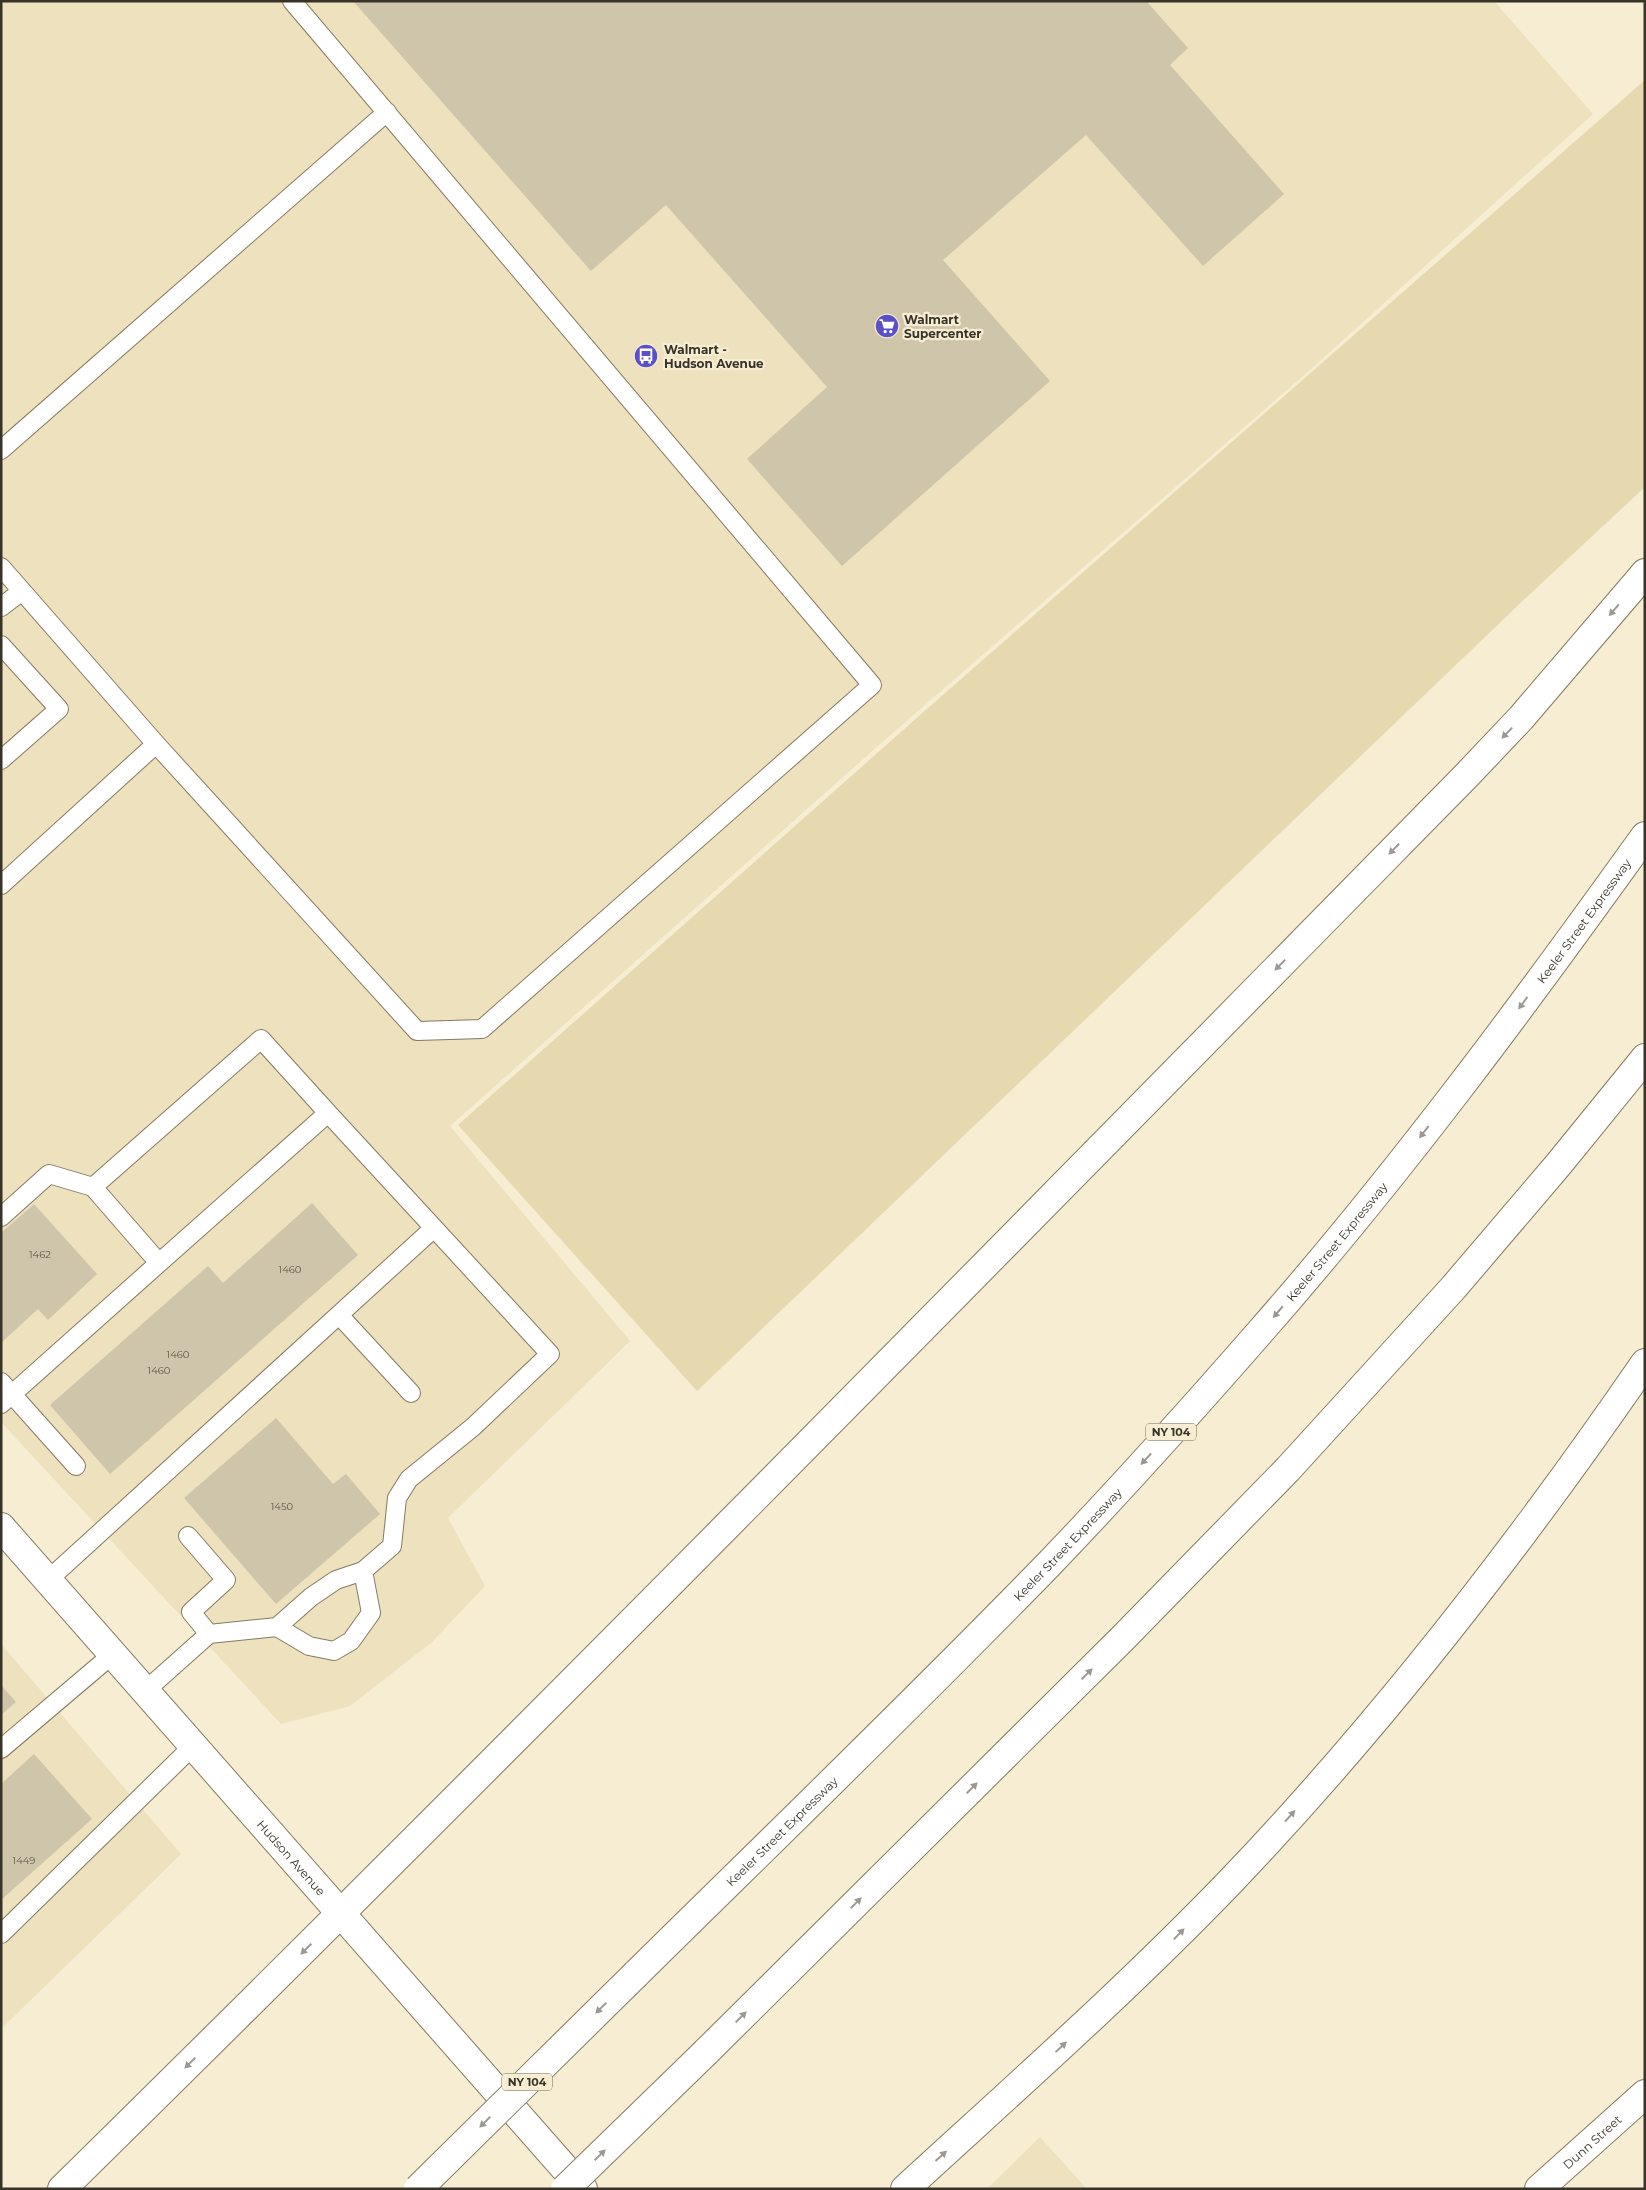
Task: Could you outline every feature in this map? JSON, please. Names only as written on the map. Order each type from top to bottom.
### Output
[{"type":"main road","points":[[62,2189],[341,1914],[853,1400],[1467,775],[1526,711],[1645,573]]},
{"type":"main road","name":"Keeler Street Expressway","points":[[418,2189],[1026,1587],[1131,1476],[1257,1336],[1359,1213],[1523,1004],[1645,836]]},
{"type":"main road","points":[[565,2189],[706,2052],[1123,1638],[1275,1483],[1460,1280],[1645,1058]]},
{"type":"main road","points":[[905,2189],[1120,1992],[1218,1894],[1287,1820],[1392,1700],[1491,1576],[1645,1364]]},
{"type":"main road","name":"Hudson Avenue","points":[[1,1527],[583,2189]]},
{"type":"main road","name":"Dunn Street","points":[[1539,2189],[1645,2094]]},
{"type":"lane","points":[[1,567],[156,744],[417,1031],[482,1030],[872,684],[292,1]]},
{"type":"lane","points":[[1,450],[387,112]]},
{"type":"lane","points":[[1,608],[22,590]]},
{"type":"lane","points":[[1,645],[59,709],[1,760]]},
{"type":"lane","points":[[1,885],[156,744]]},
{"type":"lane","points":[[93,1187],[261,1039],[550,1354],[473,1427],[409,1479],[397,1498],[392,1546],[364,1571],[336,1580],[311,1597],[278,1627],[209,1634],[144,1691]]},
{"type":"lane","points":[[76,1466],[5,1393],[159,1263],[328,1112]]},
{"type":"lane","points":[[1,1217],[49,1174],[93,1187],[159,1263]]},
{"type":"lane","points":[[48,1580],[434,1228]]},
{"type":"lane","points":[[339,1315],[411,1393]]},
{"type":"lane","points":[[188,1536],[226,1580],[191,1612],[209,1634]]},
{"type":"lane","points":[[278,1627],[310,1646],[334,1651],[351,1640],[371,1613],[364,1571]]},
{"type":"lane","points":[[1,1749],[113,1654]]},
{"type":"lane","points":[[1,1934],[193,1746]]},
{"type":"shaded area","points":[[1,1],[1494,1],[1593,114],[1310,370],[879,745],[450,1126],[630,1341],[448,1518],[485,1586],[432,1642],[350,1706],[281,1724],[1,1422]]},
{"type":"shaded area","points":[[1645,80],[1645,487],[1530,594],[697,1391],[458,1125],[928,708]]},
{"type":"shaded area","points":[[1,1644],[181,1854],[1,2029]]},
{"type":"shaded area","points":[[1040,2137],[1087,2189],[987,2189]]},
{"type":"building","name":"Walmart Supercenter","points":[[353,1],[1151,1],[1148,3],[1188,48],[1170,65],[1284,194],[1203,266],[1086,135],[943,260],[1050,381],[842,566],[747,459],[827,387],[666,205],[591,271]]},
{"type":"building","points":[[312,1203],[358,1255],[110,1474],[50,1405],[208,1266],[223,1283]]},
{"type":"building","points":[[34,1204],[97,1274],[48,1320],[38,1309],[1,1343],[1,1233]]},
{"type":"building","points":[[276,1418],[333,1484],[346,1474],[380,1514],[276,1604],[184,1498]]},
{"type":"building","points":[[1,1685],[16,1702],[1,1715]]},
{"type":"building","points":[[34,1754],[92,1819],[1,1900],[1,1784]]},
{"type":"place","name":"Walmart Supercenter","points":[[887,326]]},
{"type":"place","name":"Walmart - Hudson Avenue","points":[[646,356]]}]
